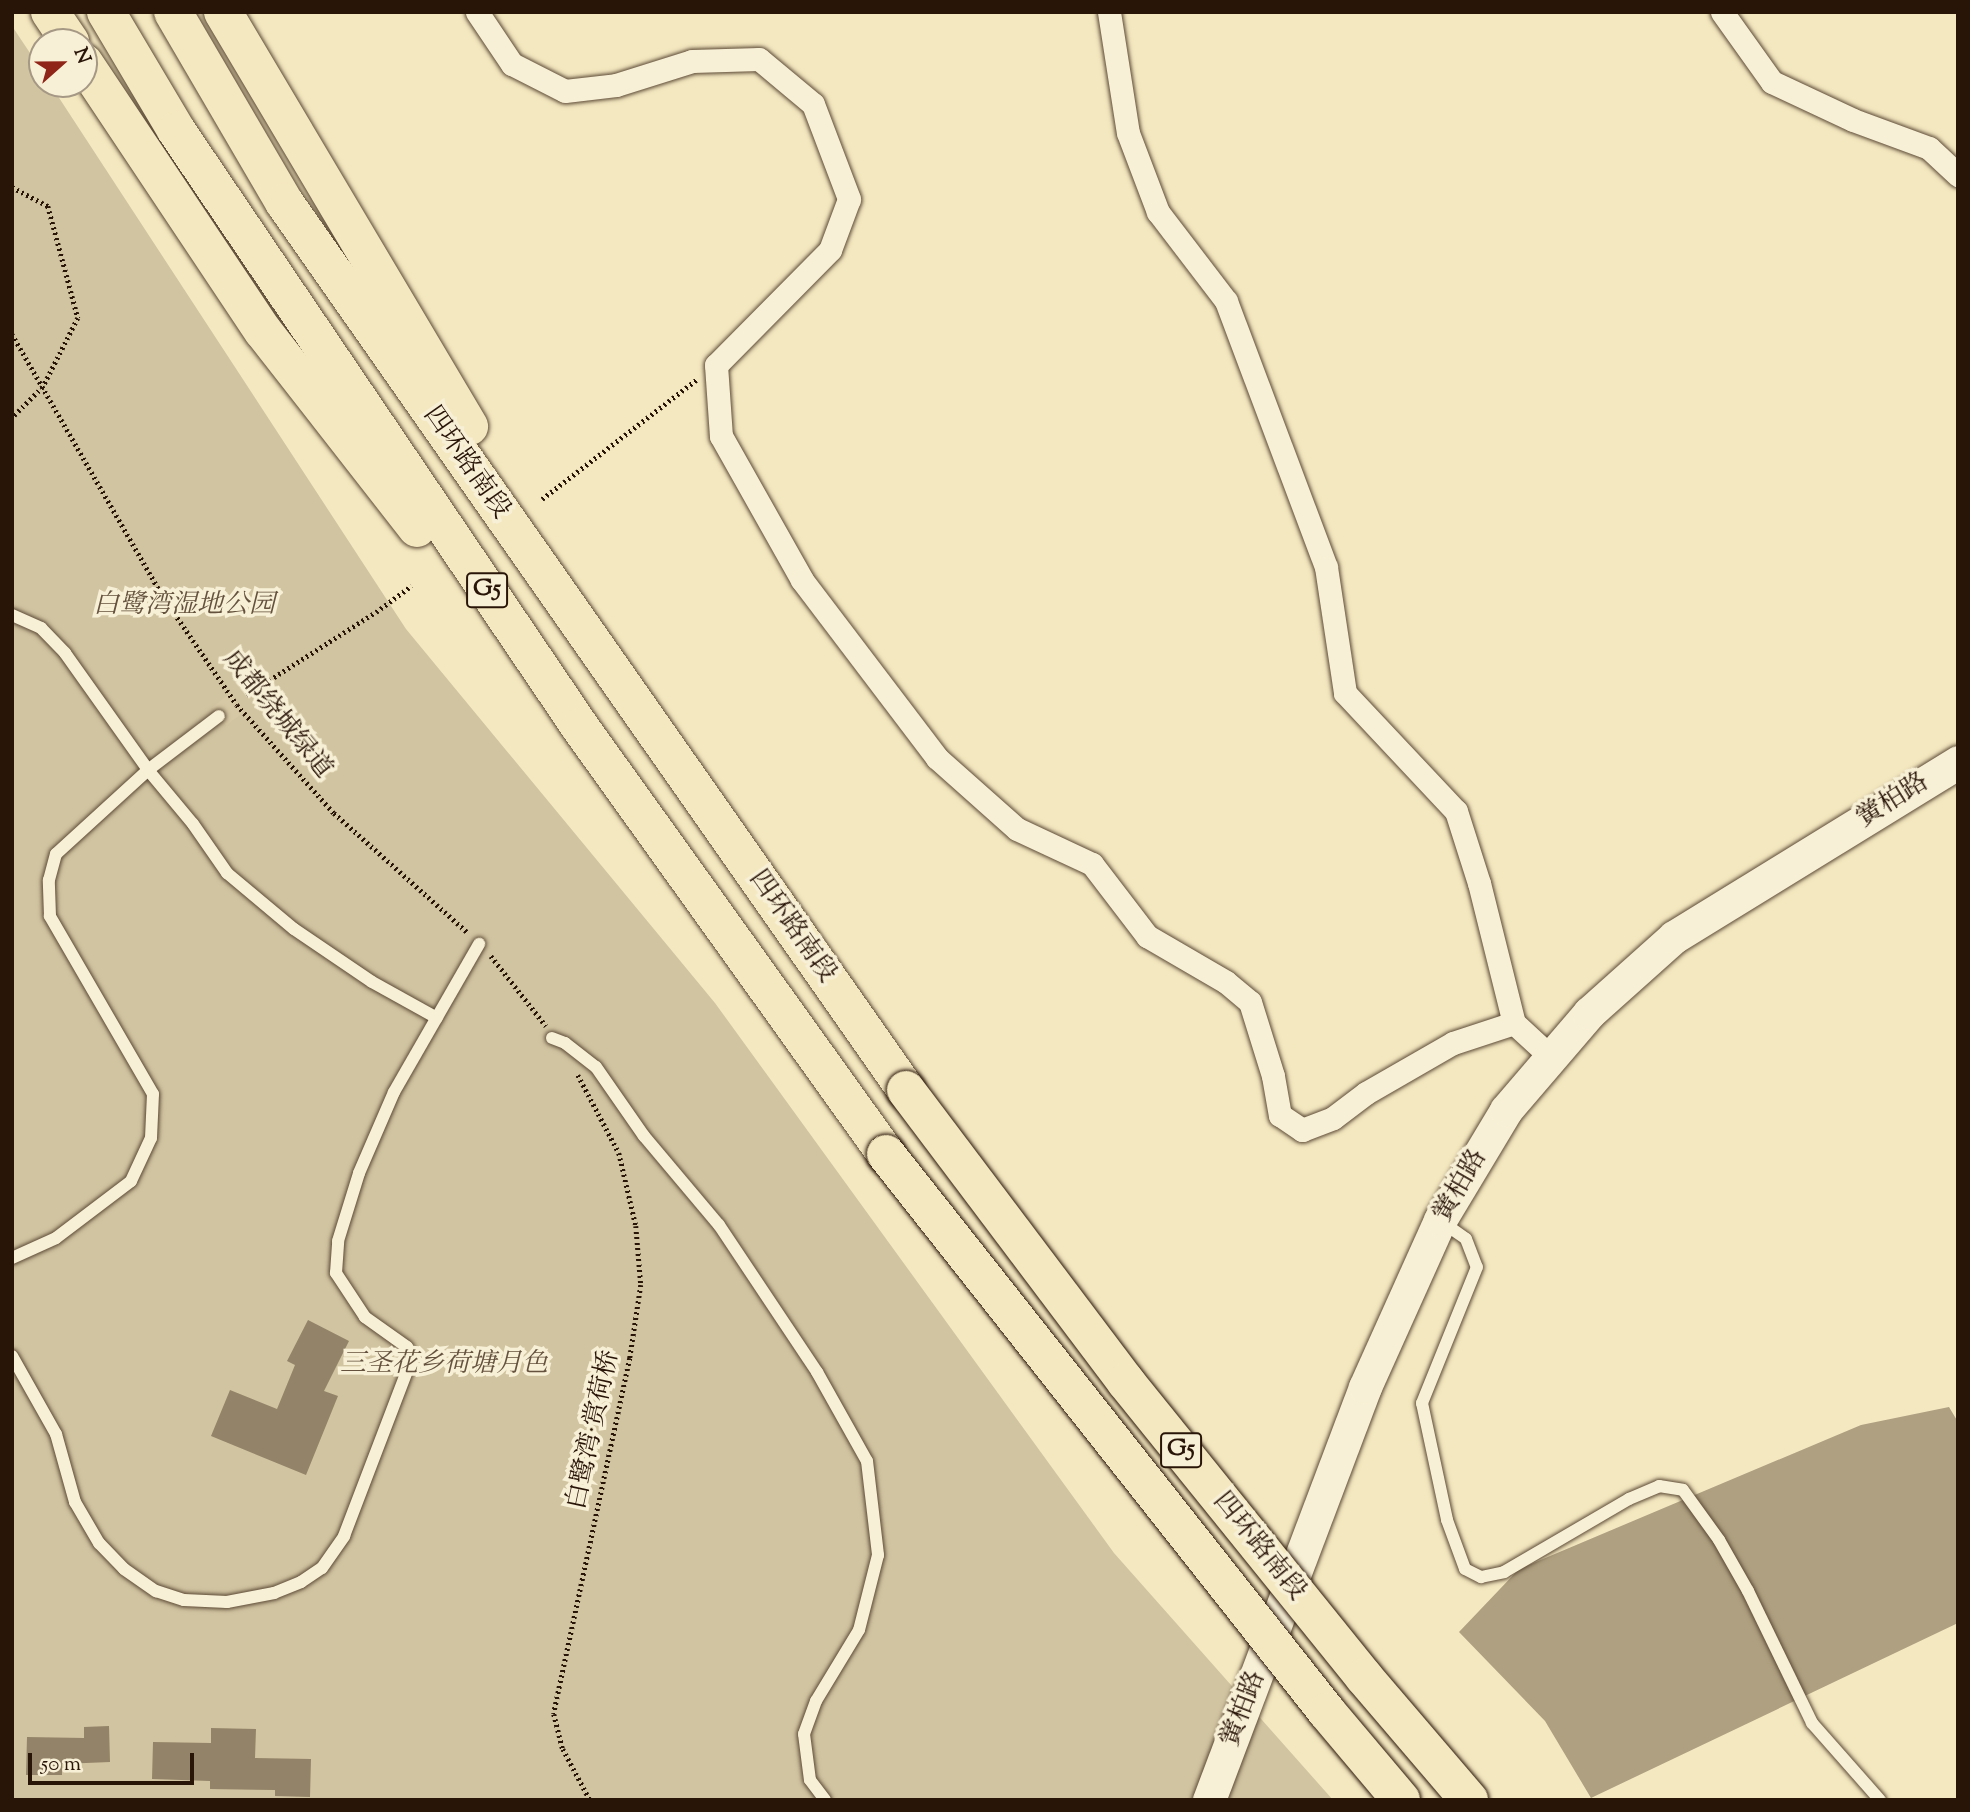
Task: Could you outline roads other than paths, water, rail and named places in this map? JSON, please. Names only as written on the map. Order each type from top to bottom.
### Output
[{"type":"highway","points":[[50,12],[61,28]]},
{"type":"highway","name":"四环路南段","points":[[106,12],[176,130],[580,727],[886,1154],[1327,1712],[1401,1800]]},
{"type":"highway","name":"四环路南段","points":[[173,12],[284,202],[906,1090],[1126,1382],[1364,1677],[1469,1800]]},
{"type":"highway","points":[[223,12],[626,690]]},
{"type":"highway","points":[[98,84],[263,331],[658,836]]},
{"type":"street","points":[[477,12],[512,64],[565,92],[616,85],[692,61],[759,59],[813,104],[849,199],[830,250],[716,365],[721,436],[802,580],[937,758],[1017,829],[1092,864],[1147,936],[1226,982],[1250,1002],[1273,1076],[1280,1115],[1302,1130],[1334,1118],[1366,1093],[1452,1043],[1514,1023]]},
{"type":"street","points":[[1109,12],[1128,133],[1158,212],[1226,301],[1326,566],[1345,693],[1456,811],[1479,883],[1514,1023],[1551,1057]]},
{"type":"street","points":[[1722,12],[1772,82],[1853,120],[1929,148],[1958,175]]},
{"type":"street","name":"黉柏路","points":[[1209,1800],[1365,1387],[1440,1220],[1506,1110],[1589,1013],[1674,937],[1958,762]]},
{"type":"lane","points":[[12,615],[41,628],[65,653],[148,770],[193,824],[227,873],[294,929],[372,982],[437,1018]]},
{"type":"lane","points":[[12,1258],[56,1238],[131,1181],[151,1139],[153,1094],[50,916],[49,880],[56,854],[148,770],[219,716]]},
{"type":"lane","points":[[12,1356],[56,1434],[75,1502],[99,1543],[124,1569],[156,1591],[184,1600],[228,1602],[274,1593],[301,1582],[323,1568],[344,1536],[412,1358],[407,1347],[365,1317],[336,1273],[338,1241],[359,1173],[394,1092],[479,944]]},
{"type":"lane","points":[[552,1038],[565,1043],[596,1067],[644,1136],[719,1226],[817,1373],[867,1461],[878,1555],[859,1630],[816,1701],[804,1734],[810,1780],[825,1800]]},
{"type":"lane","points":[[1440,1220],[1466,1240],[1477,1267],[1423,1403],[1447,1520],[1465,1569],[1481,1577],[1504,1572],[1629,1499],[1659,1486],[1683,1490],[1719,1540],[1748,1591],[1812,1723],[1880,1800]]},
{"type":"tunnel","points":[[219,716],[246,695]]},
{"type":"park label","name":"白鹭湾湿地公园","points":[[184,606]]},
{"type":"park label","name":"三圣花乡荷塘月色","points":[[444,1365]]}]
